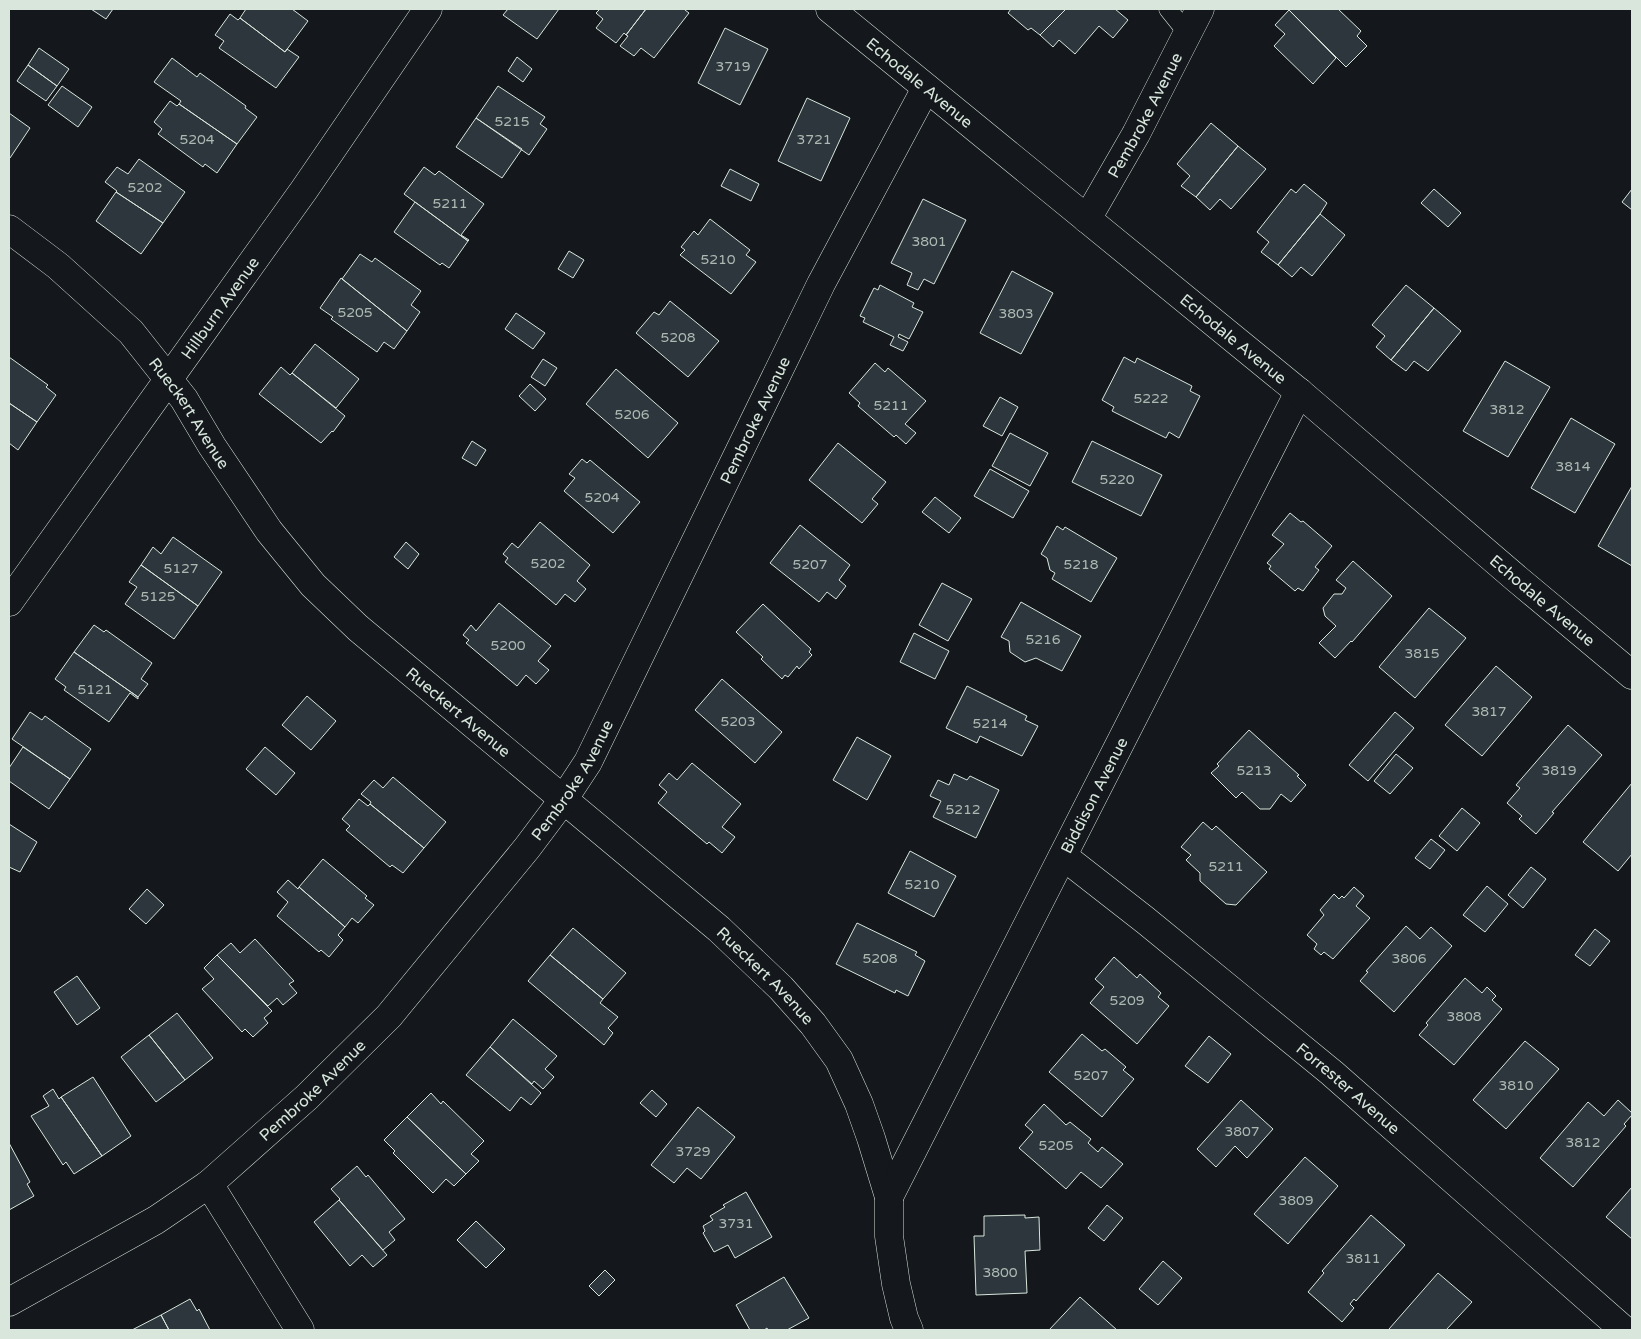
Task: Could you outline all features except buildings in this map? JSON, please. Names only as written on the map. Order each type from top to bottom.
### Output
[{"type":"street","name":"Hillburn Avenue","points":[[9,602],[304,190],[428,9]]},
{"type":"street","name":"Echodale Avenue","points":[[830,9],[1299,392],[1632,675]]},
{"type":"street","name":"Pembroke Avenue","points":[[1087,219],[1136,134],[1200,9]]},
{"type":"street","name":"Pembroke Avenue","points":[[9,1302],[156,1220],[208,1184],[307,1098],[389,1016],[527,848],[563,800],[588,762],[821,284],[926,88]]},
{"type":"street","name":"Rueckert Avenue","points":[[9,229],[58,266],[131,332],[184,399],[212,446],[269,531],[313,585],[358,628],[719,929],[782,988],[813,1024],[839,1060],[859,1104],[889,1197]]},
{"type":"street","name":"Biddison Avenue","points":[[889,1197],[1299,392]]},
{"type":"street","name":"Forrester Avenue","points":[[1063,856],[1145,920],[1332,1073],[1624,1330]]},
{"type":"street","points":[[208,1184],[300,1330]]},
{"type":"street","points":[[889,1197],[889,1236],[896,1284],[904,1318],[909,1330]]},
{"type":"lane","points":[[1168,9],[1188,34]]}]
